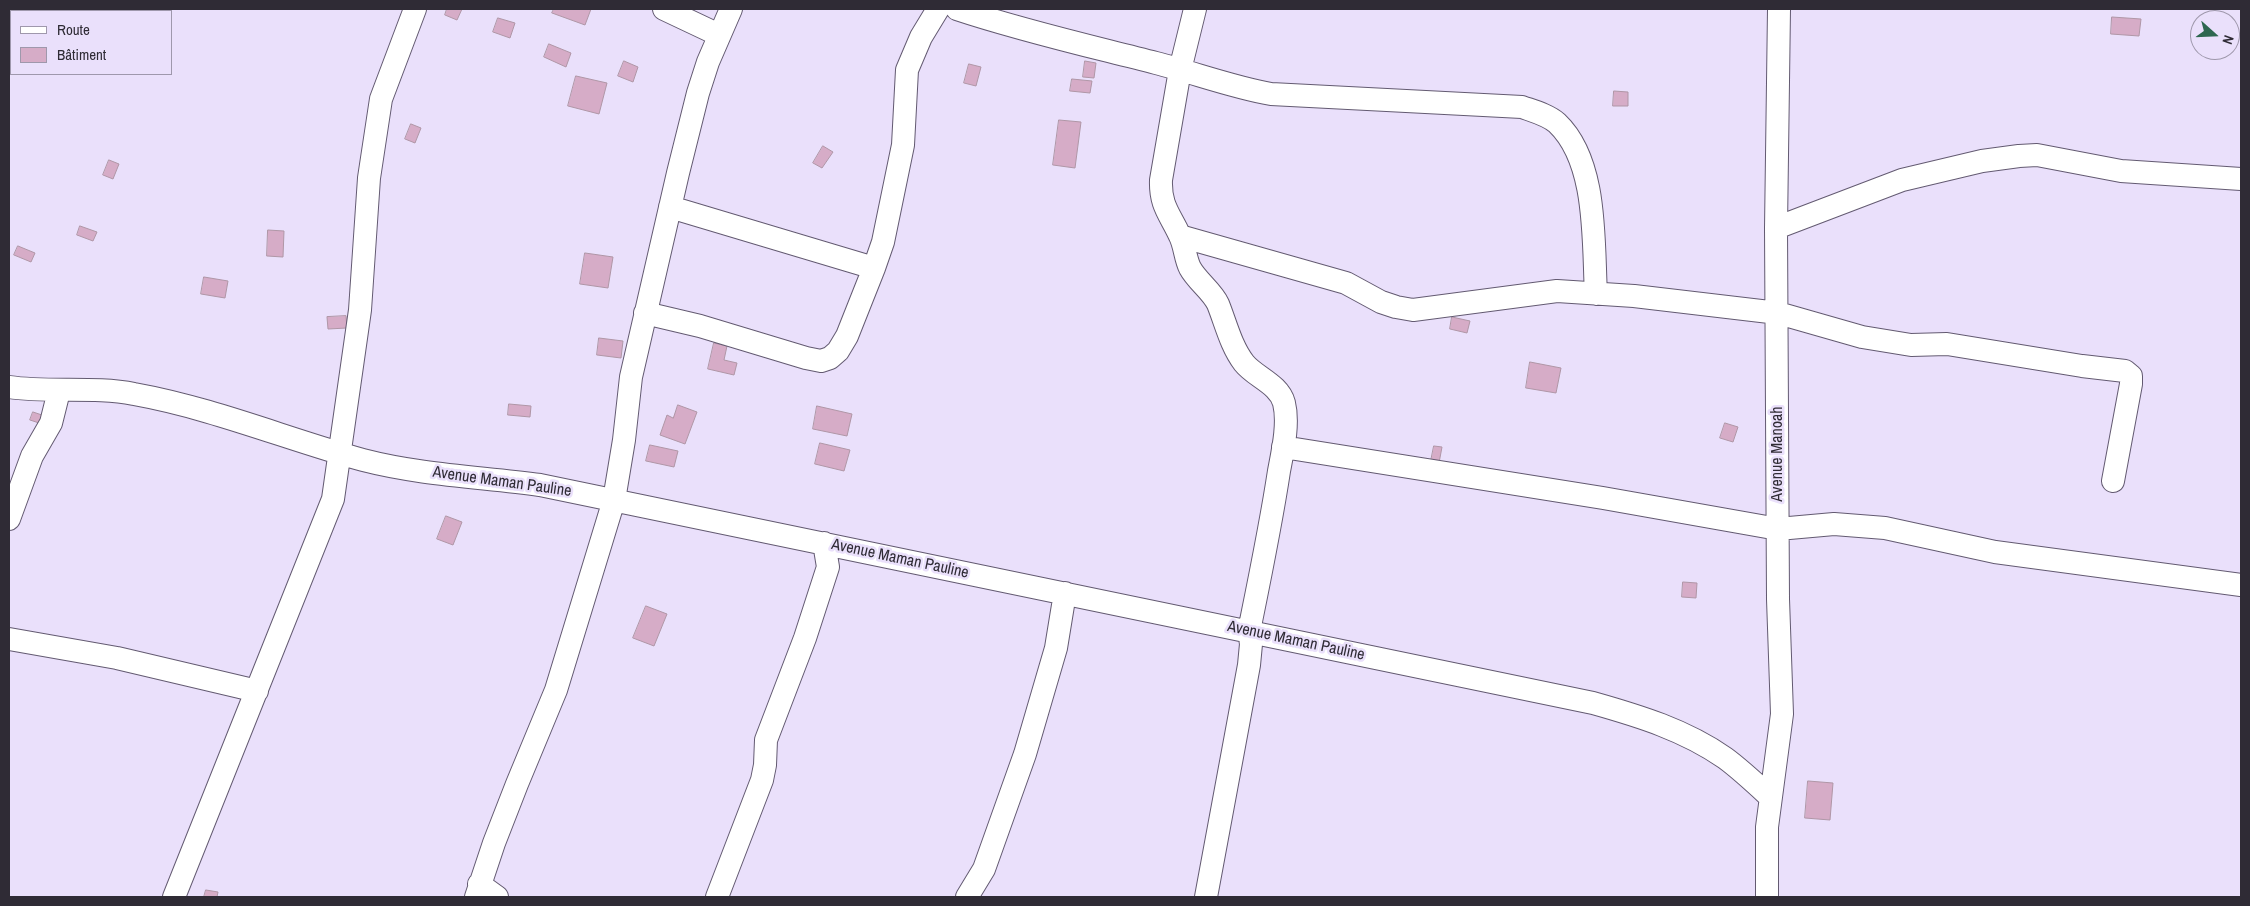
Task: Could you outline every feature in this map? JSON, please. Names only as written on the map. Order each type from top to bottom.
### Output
[{"type":"street","points":[[174,897],[333,499],[360,310],[369,178],[381,99],[415,9]]},
{"type":"street","points":[[664,9],[719,35]]},
{"type":"street","points":[[484,893],[513,792],[556,690],[614,500],[624,440],[631,377],[670,207],[698,93],[719,35],[731,9]]},
{"type":"street","points":[[645,313],[700,326],[806,358],[821,360],[830,358],[838,351],[847,336],[874,268],[882,242],[902,145],[907,70],[917,45],[938,9]]},
{"type":"street","points":[[957,9],[1025,30],[1180,70],[1244,90],[1271,94],[1522,107],[1540,113],[1556,122],[1570,140],[1585,171],[1591,197],[1596,294]]},
{"type":"street","points":[[1196,9],[1180,70],[1160,191],[1164,208],[1180,236],[1190,268],[1218,304],[1237,353],[1246,366],[1271,385],[1283,401],[1283,447],[1273,515],[1249,631],[1251,644],[1249,665],[1206,897]]},
{"type":"street","name":"Avenue Manoah","points":[[1767,897],[1766,827],[1782,714],[1778,529],[1776,228],[1779,9]]},
{"type":"street","points":[[1776,228],[1839,206],[1875,189],[1902,180],[1982,161],[2018,156],[2037,155],[2121,171],[2241,179]]},
{"type":"street","points":[[670,207],[874,268]]},
{"type":"street","points":[[1180,236],[1346,282],[1382,302],[1413,310],[1557,291],[1634,296],[1778,313],[1862,337],[1911,345],[1947,344],[2128,373],[2131,376],[2131,384],[2113,481]]},
{"type":"street","name":"Avenue Maman Pauline","points":[[9,387],[59,391],[131,393],[158,399],[364,460],[412,470],[540,485],[1593,703],[1638,716],[1671,729],[1725,758],[1769,796]]},
{"type":"street","points":[[9,519],[32,456],[52,423],[59,391]]},
{"type":"street","points":[[1283,447],[1603,498],[1778,529],[1834,524],[1885,528],[1995,552],[2241,585]]},
{"type":"street","points":[[717,897],[762,780],[766,740],[805,638],[824,581],[828,567],[824,543]]},
{"type":"street","points":[[967,897],[984,869],[1025,754],[1056,648],[1064,593]]},
{"type":"street","points":[[9,639],[117,658],[257,691]]},
{"type":"building","points":[[447,9],[462,9],[457,20],[445,15]]},
{"type":"building","points":[[554,9],[591,9],[585,25],[552,13]]},
{"type":"building","points":[[2112,17],[2141,19],[2139,36],[2111,34]]},
{"type":"building","points":[[498,18],[515,23],[510,38],[493,32]]},
{"type":"building","points":[[549,44],[571,53],[566,67],[544,57]]},
{"type":"building","points":[[624,61],[638,67],[633,82],[618,76]]},
{"type":"building","points":[[1085,61],[1096,63],[1094,78],[1083,77]]},
{"type":"building","points":[[969,64],[981,67],[976,86],[964,83]]},
{"type":"building","points":[[576,76],[607,83],[599,114],[568,106]]},
{"type":"building","points":[[1072,79],[1092,81],[1090,93],[1070,91]]},
{"type":"building","points":[[1614,91],[1628,92],[1628,106],[1613,106]]},
{"type":"building","points":[[1059,120],[1081,122],[1075,168],[1053,165]]},
{"type":"building","points":[[411,124],[421,128],[415,143],[405,139]]},
{"type":"building","points":[[823,146],[833,152],[822,168],[813,163]]},
{"type":"building","points":[[109,160],[119,164],[113,179],[103,175]]},
{"type":"building","points":[[80,226],[97,232],[93,241],[77,235]]},
{"type":"building","points":[[268,230],[284,231],[283,257],[267,256]]},
{"type":"building","points":[[18,246],[35,253],[31,262],[14,255]]},
{"type":"building","points":[[585,253],[613,257],[608,288],[580,284]]},
{"type":"building","points":[[204,277],[228,281],[225,298],[201,294]]},
{"type":"building","points":[[346,316],[347,328],[328,329],[327,317]]},
{"type":"building","points":[[1452,317],[1470,321],[1467,333],[1450,329]]},
{"type":"building","points":[[599,338],[623,341],[621,358],[597,355]]},
{"type":"building","points":[[714,343],[727,346],[724,360],[737,363],[734,375],[708,369]]},
{"type":"building","points":[[1530,362],[1561,368],[1556,393],[1526,388]]},
{"type":"building","points":[[509,404],[531,406],[530,417],[508,415]]},
{"type":"building","points":[[678,405],[697,412],[685,444],[660,435],[667,415],[673,418]]},
{"type":"building","points":[[817,406],[852,414],[847,436],[813,429]]},
{"type":"building","points":[[33,412],[51,418],[48,426],[30,420]]},
{"type":"building","points":[[1725,423],[1738,427],[1733,442],[1720,438]]},
{"type":"building","points":[[820,443],[850,450],[844,471],[815,464]]},
{"type":"building","points":[[650,445],[678,451],[674,467],[646,461]]},
{"type":"building","points":[[1434,446],[1442,447],[1439,463],[1431,461]]},
{"type":"building","points":[[446,516],[462,522],[453,545],[437,539]]},
{"type":"building","points":[[1683,582],[1697,583],[1696,598],[1682,597]]},
{"type":"building","points":[[646,606],[667,614],[654,646],[633,638]]},
{"type":"building","points":[[1808,781],[1833,783],[1830,820],[1805,818]]},
{"type":"building","points":[[206,890],[218,892],[217,897],[204,897]]}]
